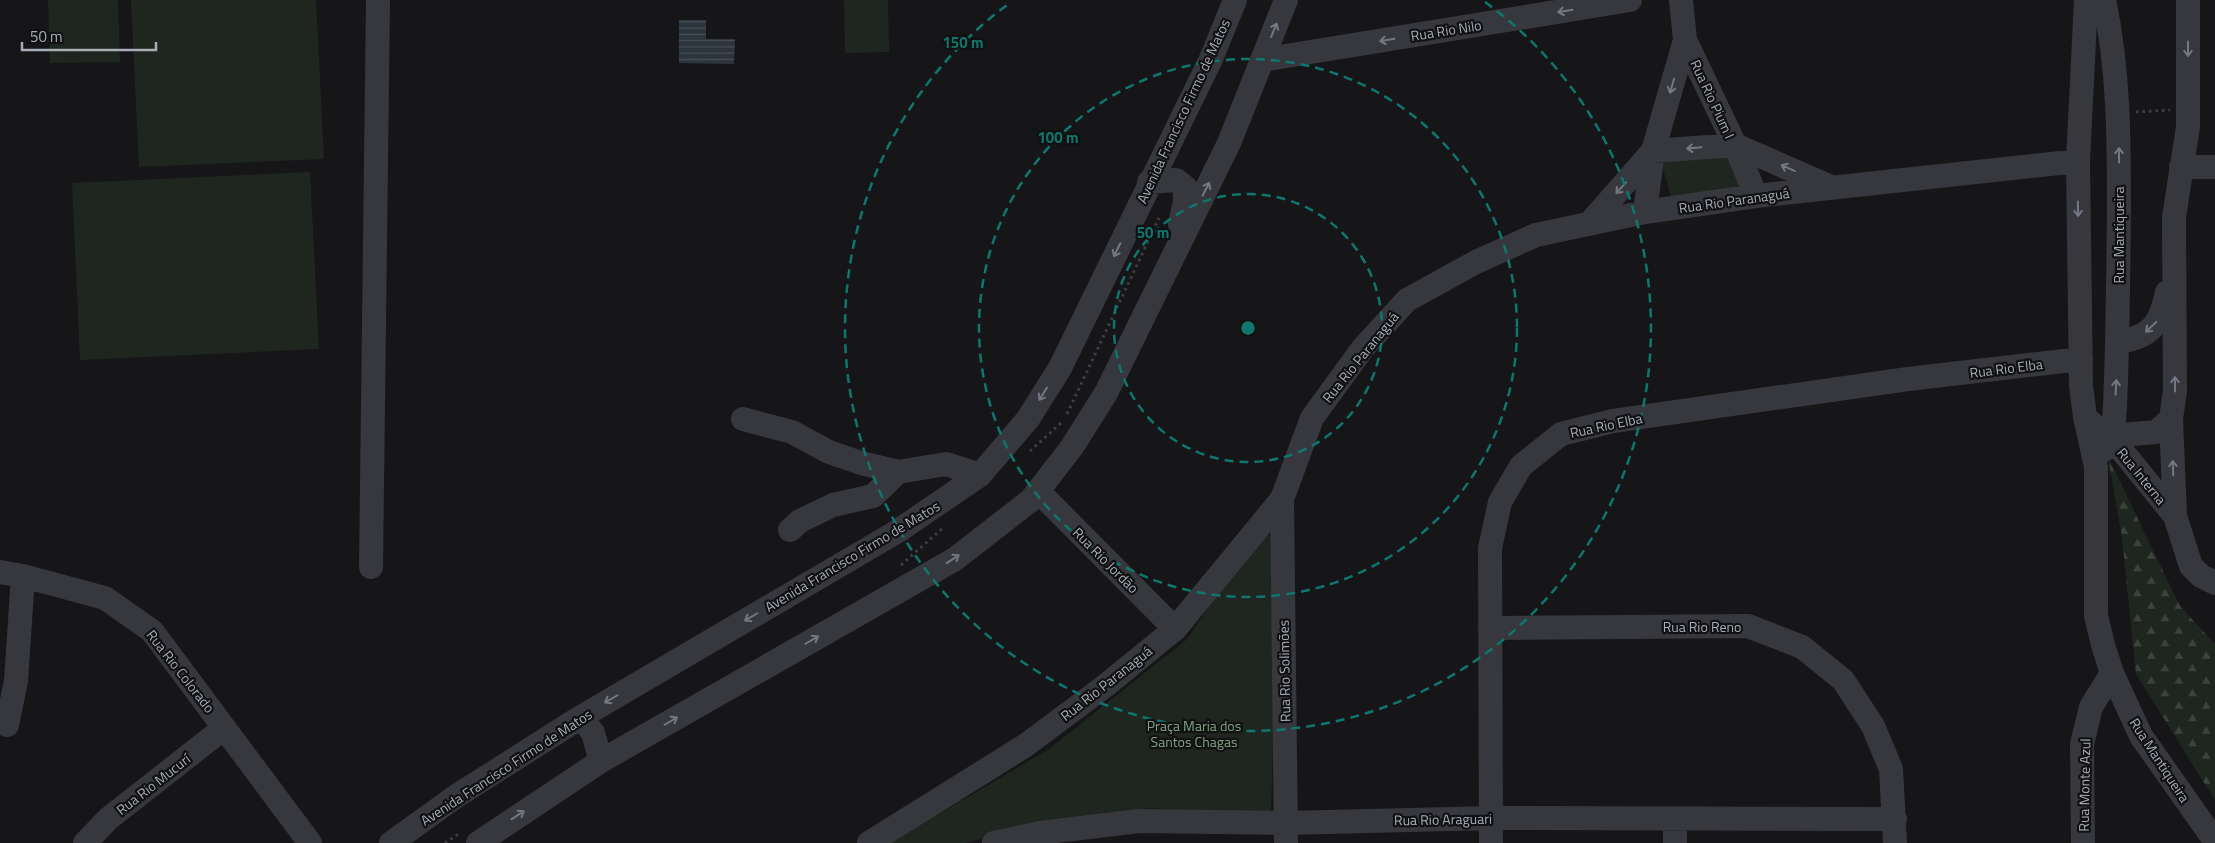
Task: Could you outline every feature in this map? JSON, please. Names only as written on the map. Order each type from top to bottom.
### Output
[{"type":"street","points":[[371,567],[378,0]]},
{"type":"street","name":"Avenida Francisco Firmo de Matos","points":[[391,843],[458,795],[581,717],[898,531],[980,474],[1028,419],[1060,368],[1149,182],[1211,59],[1235,0]]},
{"type":"street","points":[[478,843],[601,761],[955,559],[1030,500],[1072,448],[1106,393],[1229,143],[1286,0]]},
{"type":"street","name":"Rua Rio Nilo","points":[[1262,60],[1630,0]]},
{"type":"street","name":"Rua Rio Pium I","points":[[1681,0],[1685,40],[1735,145],[1756,196]]},
{"type":"street","name":"Rua Mantiqueira","points":[[2086,0],[2078,161],[2081,359],[2084,418],[2096,467],[2096,616],[2112,673],[2141,736],[2215,842]]},
{"type":"street","name":"Rua Mantiqueira","points":[[2096,467],[2110,436],[2114,420],[2118,342],[2118,114],[2113,54],[2104,0]]},
{"type":"street","points":[[2118,342],[2130,340],[2144,334],[2162,316],[2172,266],[2174,216],[2188,127],[2188,0]]},
{"type":"street","points":[[1645,212],[1653,151],[1685,40]]},
{"type":"street","points":[[2083,52],[2092,49],[2113,54]]},
{"type":"street","points":[[1589,224],[1653,151],[1735,145],[1832,187]]},
{"type":"street","name":"Rua Rio Paranaguá","points":[[869,843],[1026,745],[1105,686],[1175,628],[1282,500],[1312,418],[1363,348],[1407,300],[1476,262],[1536,235],[1645,212],[1832,187],[2078,161]]},
{"type":"street","points":[[2181,168],[2215,167]]},
{"type":"street","points":[[1149,182],[1176,180],[1184,187],[1185,202],[1168,264]]},
{"type":"street","name":"Rua Interna","points":[[2172,266],[2175,391],[2170,419],[2175,516],[2190,566],[2201,576],[2215,583]]},
{"type":"street","name":"Rua Rio Elba","points":[[1490,843],[1490,548],[1500,502],[1521,466],[1561,434],[1613,421],[1908,379],[2081,359]]},
{"type":"street","name":"Rua Interna","points":[[2084,418],[2102,433],[2110,436],[2175,516]]},
{"type":"street","points":[[743,419],[792,432],[829,452],[861,463],[898,472],[946,464],[980,474]]},
{"type":"street","points":[[2110,436],[2156,432],[2170,419]]},
{"type":"street","points":[[790,530],[800,521],[833,505],[873,496],[898,472]]},
{"type":"street","name":"Rua Rio Jordão","points":[[1038,491],[1175,628]]},
{"type":"street","name":"Rua Rio Solimões","points":[[1282,500],[1286,833]]},
{"type":"street","name":"Rua Rio Colorado","points":[[0,572],[23,576],[105,598],[152,631],[310,843]]},
{"type":"street","points":[[7,725],[16,680],[23,576]]},
{"type":"street","name":"Rua Rio Reno","points":[[1490,628],[1748,626],[1802,647],[1843,680],[1873,726],[1891,769],[1895,843]]},
{"type":"street","name":"Rua Monte Azul","points":[[2083,843],[2082,744],[2091,707],[2112,673]]},
{"type":"street","points":[[581,717],[593,733],[601,761]]},
{"type":"street","name":"Rua Rio Mucurí","points":[[85,843],[108,819],[224,728]]},
{"type":"street","name":"Rua Rio Araguari","points":[[994,843],[1040,833],[1139,821],[1286,833],[1491,818],[1894,819]]},
{"type":"street","points":[[1675,819],[1675,843]]},
{"type":"path","points":[[2118,114],[2188,109]]},
{"type":"green space","points":[[48,0],[118,0],[120,62],[50,63]]},
{"type":"green space","points":[[131,0],[316,0],[324,159],[139,167]]},
{"type":"green space","points":[[844,0],[888,0],[889,52],[845,53]]},
{"type":"green space","points":[[1730,153],[1740,190],[1672,200],[1661,162]]},
{"type":"green space","points":[[310,172],[319,349],[80,360],[72,183]]},
{"type":"green space","points":[[2108,457],[2180,606],[2215,644],[2215,800],[2136,674],[2122,538]]},
{"type":"green space","name":"Praça Maria dos Santos Chagas","points":[[1260,534],[1278,537],[1271,816],[1148,808],[1027,827],[965,843],[889,843],[1049,749],[1186,640]]},
{"type":"shaded area","points":[[679,20],[706,20],[706,39],[735,39],[734,64],[679,63]]}]
